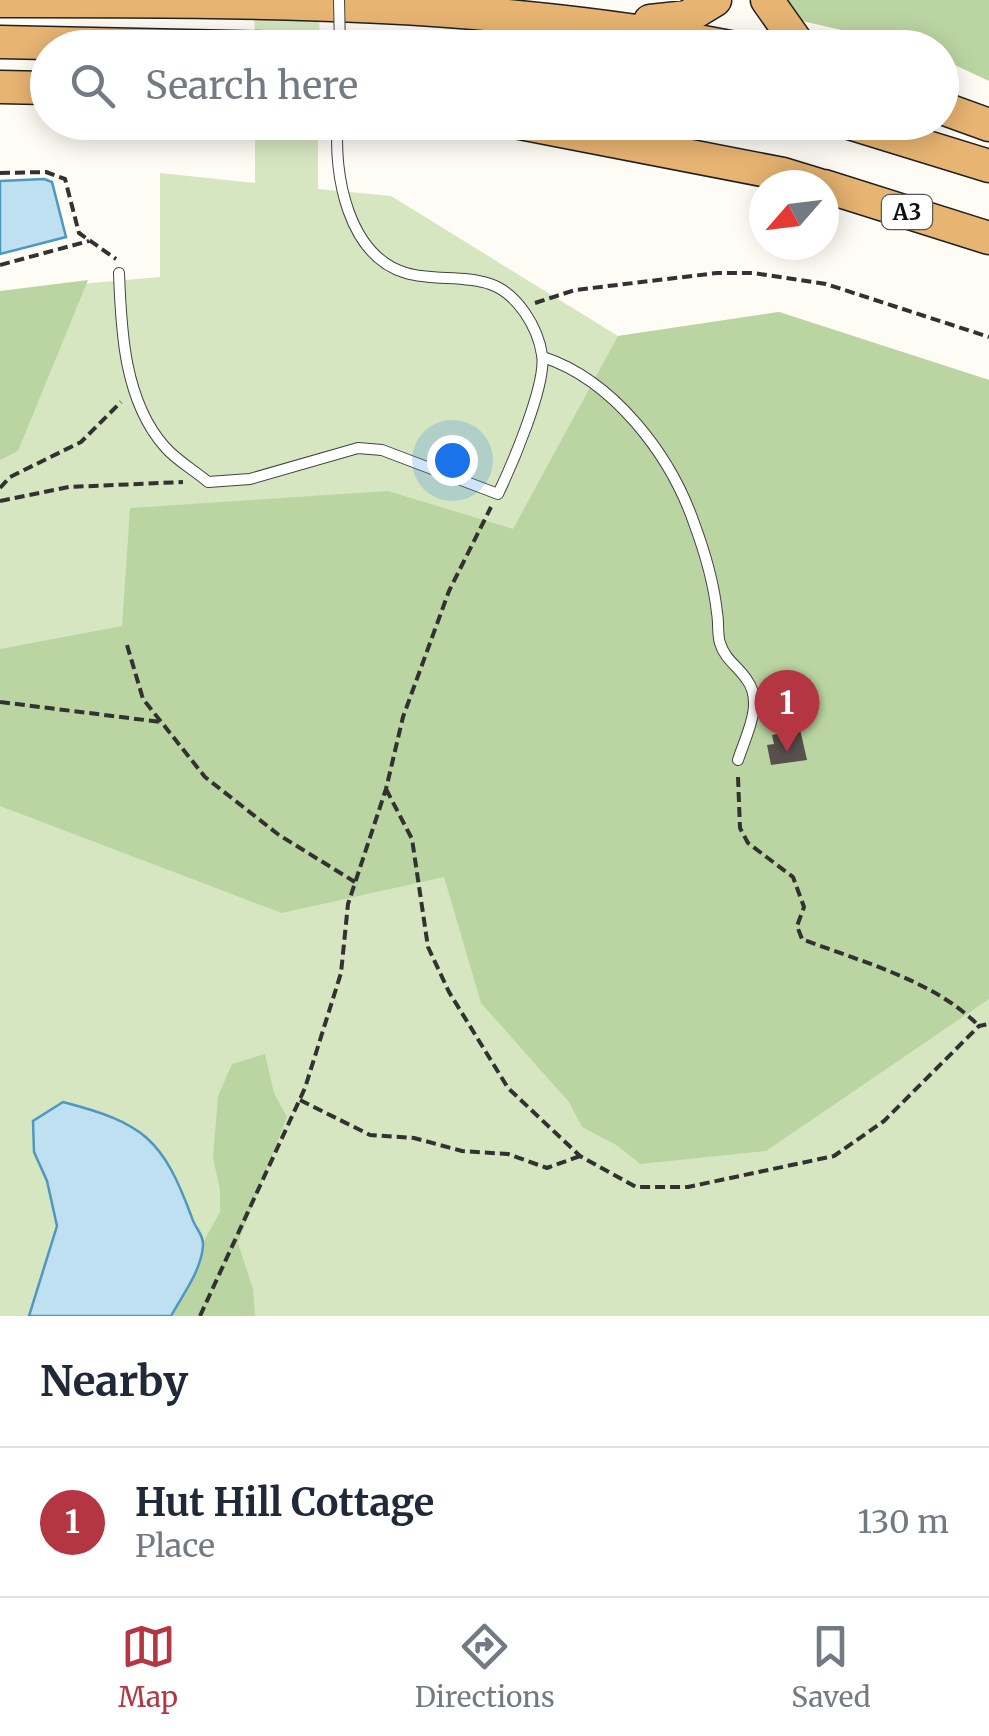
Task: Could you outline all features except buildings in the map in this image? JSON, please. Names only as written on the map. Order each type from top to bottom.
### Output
[{"type":"highway","points":[[606,26],[686,17],[715,0]]},
{"type":"highway","points":[[767,0],[788,30]]},
{"type":"highway","points":[[0,1],[372,3],[629,30]]},
{"type":"highway","points":[[0,42],[30,43]]},
{"type":"highway","points":[[0,87],[30,88]]},
{"type":"highway","points":[[959,114],[989,125]]},
{"type":"highway","name":"A3","points":[[608,140],[762,170]]},
{"type":"highway","points":[[904,140],[989,166]]},
{"type":"highway","name":"A3","points":[[839,191],[989,238]]},
{"type":"lane","points":[[339,0],[340,30]]},
{"type":"lane","points":[[120,273],[121,338],[136,390],[167,450],[208,482],[250,479],[358,448],[382,450],[498,494],[530,416],[543,357],[522,310],[506,292],[488,283],[415,275],[381,260],[359,230],[342,192],[337,140]]},
{"type":"lane","points":[[543,357],[583,374],[612,396],[665,464],[694,521],[717,610],[719,641],[726,658],[749,681],[756,704],[738,760]]},
{"type":"path","points":[[0,173],[46,172],[66,179],[74,221],[89,241],[115,255],[120,273]]},
{"type":"path","points":[[0,265],[89,241]]},
{"type":"path","points":[[522,310],[556,293],[679,276],[753,273],[826,284],[989,336]]},
{"type":"path","points":[[0,488],[10,477],[81,442],[136,390]]},
{"type":"path","points":[[0,501],[69,487],[208,482]]},
{"type":"path","points":[[200,1316],[300,1100],[341,972],[348,904],[386,789],[403,716],[449,591],[498,494]]},
{"type":"path","points":[[127,645],[142,700],[205,777],[278,835],[355,882]]},
{"type":"path","points":[[0,702],[161,722]]},
{"type":"path","points":[[738,760],[740,828],[748,842],[793,877],[804,907],[797,926],[802,939],[924,988],[959,1006],[979,1026]]},
{"type":"path","points":[[386,789],[412,839],[422,922],[449,992],[508,1088],[580,1156],[636,1187],[688,1186],[834,1156],[884,1121],[979,1026],[989,1024]]},
{"type":"path","points":[[300,1100],[370,1135],[414,1138],[462,1151],[508,1154],[547,1168],[580,1156]]},
{"type":"green space","points":[[254,0],[320,0],[319,30],[255,30]]},
{"type":"green space","points":[[787,0],[989,0],[989,81],[959,67],[959,30],[841,30],[798,20]]},
{"type":"green space","points":[[255,140],[318,140],[318,189],[391,196],[618,336],[779,312],[989,380],[989,1316],[0,1316],[0,291],[160,277],[160,173],[255,183]]},
{"type":"green space","points":[[88,280],[18,451],[0,460],[0,291]]},
{"type":"green space","points":[[779,312],[989,380],[989,999],[766,1151],[640,1164],[618,1146],[582,1127],[569,1102],[481,1003],[444,877],[282,913],[0,806],[0,649],[122,626],[130,508],[388,491],[513,529],[618,336]]},
{"type":"green space","points":[[265,1054],[274,1093],[287,1117],[238,1243],[253,1289],[255,1316],[171,1316],[198,1266],[204,1241],[220,1212],[213,1158],[218,1096],[232,1064]]},
{"type":"water","points":[[0,181],[52,182],[66,237],[0,254]]},
{"type":"water","points":[[63,1102],[132,1127],[160,1152],[171,1170],[203,1246],[195,1273],[171,1316],[29,1316],[57,1226],[47,1181],[34,1152],[33,1121]]},
{"type":"place","name":"Hut Hill Cottage","points":[[787,752]]}]
